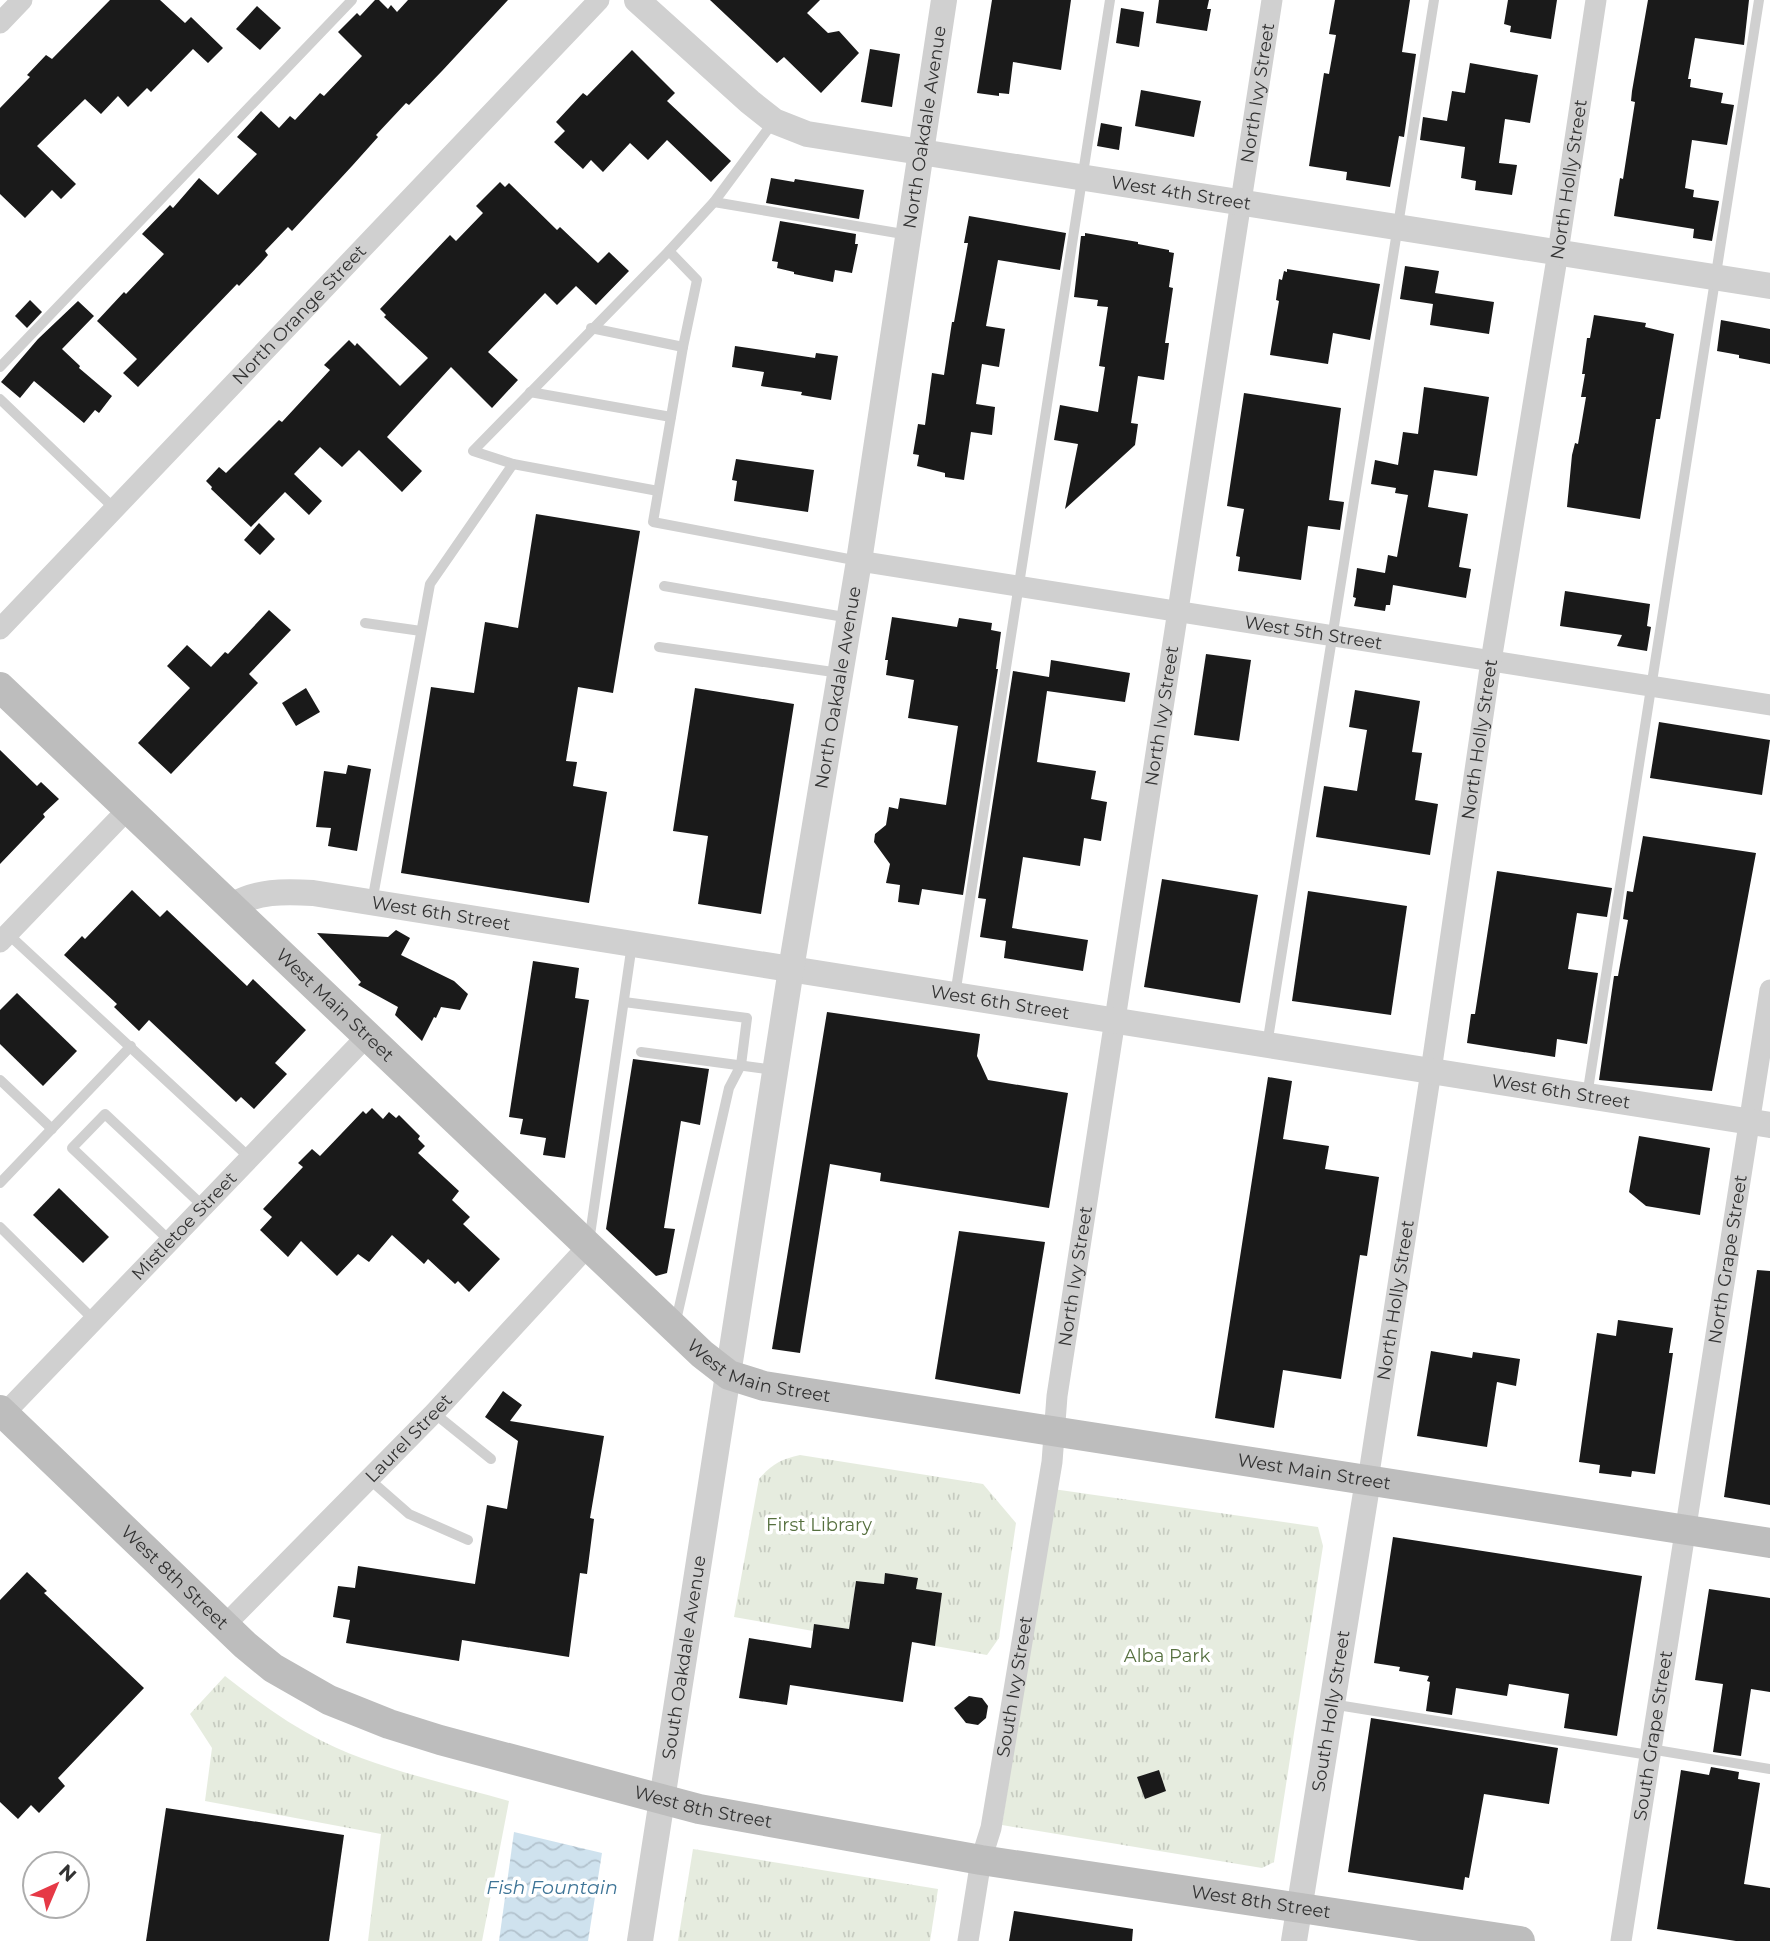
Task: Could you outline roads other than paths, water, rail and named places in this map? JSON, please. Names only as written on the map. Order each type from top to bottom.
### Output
[{"type":"main road","name":"West Main Street","points":[[0,687],[588,1246],[729,1375],[764,1385],[1770,1543]]},
{"type":"main road","name":"West 8th Street","points":[[1,1414],[274,1668],[329,1700],[365,1714],[440,1740],[711,1811],[981,1860],[1299,1908],[1452,1935],[1520,1941]]},
{"type":"street","points":[[0,23],[22,0]]},
{"type":"street","name":"North Orange Street","points":[[0,629],[599,0]]},
{"type":"street","name":"West 4th Street","points":[[637,0],[774,121],[807,134],[1770,286]]},
{"type":"street","name":"North Oakdale Avenue","points":[[729,1375],[791,969],[859,561],[944,0]]},
{"type":"street","name":"North Ivy Street","points":[[1054,1431],[1114,1020],[1272,0]]},
{"type":"street","name":"North Holly Street","points":[[1368,1480],[1491,661],[1596,0]]},
{"type":"street","name":"West 5th Street","points":[[859,561],[1770,705]]},
{"type":"street","points":[[4,938],[129,808]]},
{"type":"street","name":"West 6th Street","points":[[231,906],[248,896],[281,891],[313,893],[1760,1124]]},
{"type":"street","name":"North Grape Street","points":[[1686,1530],[1760,1124],[1770,990]]},
{"type":"street","name":"Mistletoe Street","points":[[1,1414],[368,1035]]},
{"type":"street","name":"Laurel Street","points":[[225,1625],[434,1413],[588,1246]]},
{"type":"street","name":"South Oakdale Avenue","points":[[640,1941],[729,1375]]},
{"type":"street","name":"South Ivy Street","points":[[968,1941],[981,1860],[993,1815],[1051,1470],[1054,1431]]},
{"type":"street","name":"South Holly Street","points":[[1294,1941],[1368,1480]]},
{"type":"street","name":"South Grape Street","points":[[1621,1941],[1686,1530]]},
{"type":"lane","points":[[0,367],[352,0]]},
{"type":"lane","points":[[956,995],[1110,0]]},
{"type":"lane","points":[[1267,1045],[1434,0]]},
{"type":"lane","points":[[1587,1096],[1759,0]]},
{"type":"lane","points":[[657,491],[513,464],[472,451],[714,202],[774,121]]},
{"type":"lane","points":[[714,202],[909,235]]},
{"type":"lane","points":[[669,251],[697,280],[653,522],[859,561]]},
{"type":"lane","points":[[591,328],[683,346]]},
{"type":"lane","points":[[530,392],[671,417]]},
{"type":"lane","points":[[0,399],[115,509]]},
{"type":"lane","points":[[372,902],[430,584],[513,464]]},
{"type":"lane","points":[[664,586],[849,618]]},
{"type":"lane","points":[[365,623],[421,631]]},
{"type":"lane","points":[[659,647],[840,673]]},
{"type":"lane","points":[[4,938],[131,1046],[250,1158]]},
{"type":"lane","points":[[588,1246],[632,944]]},
{"type":"lane","points":[[624,1002],[747,1018],[741,1065],[729,1088],[675,1328]]},
{"type":"lane","points":[[0,1183],[131,1046]]},
{"type":"lane","points":[[641,1052],[776,1070]]},
{"type":"lane","points":[[0,1080],[52,1129]]},
{"type":"lane","points":[[170,1241],[72,1148],[105,1114],[204,1206]]},
{"type":"lane","points":[[0,1227],[94,1320]]},
{"type":"lane","points":[[434,1413],[491,1459]]},
{"type":"lane","points":[[369,1479],[408,1514],[468,1540]]},
{"type":"lane","points":[[1331,1704],[1770,1769]]},
{"type":"water","name":"Fish Fountain","points":[[514,1832],[602,1853],[588,1941],[499,1941]]},
{"type":"park label","name":"First Library","points":[[819,1525]]},
{"type":"park label","name":"Alba Park","points":[[1167,1656]]}]
